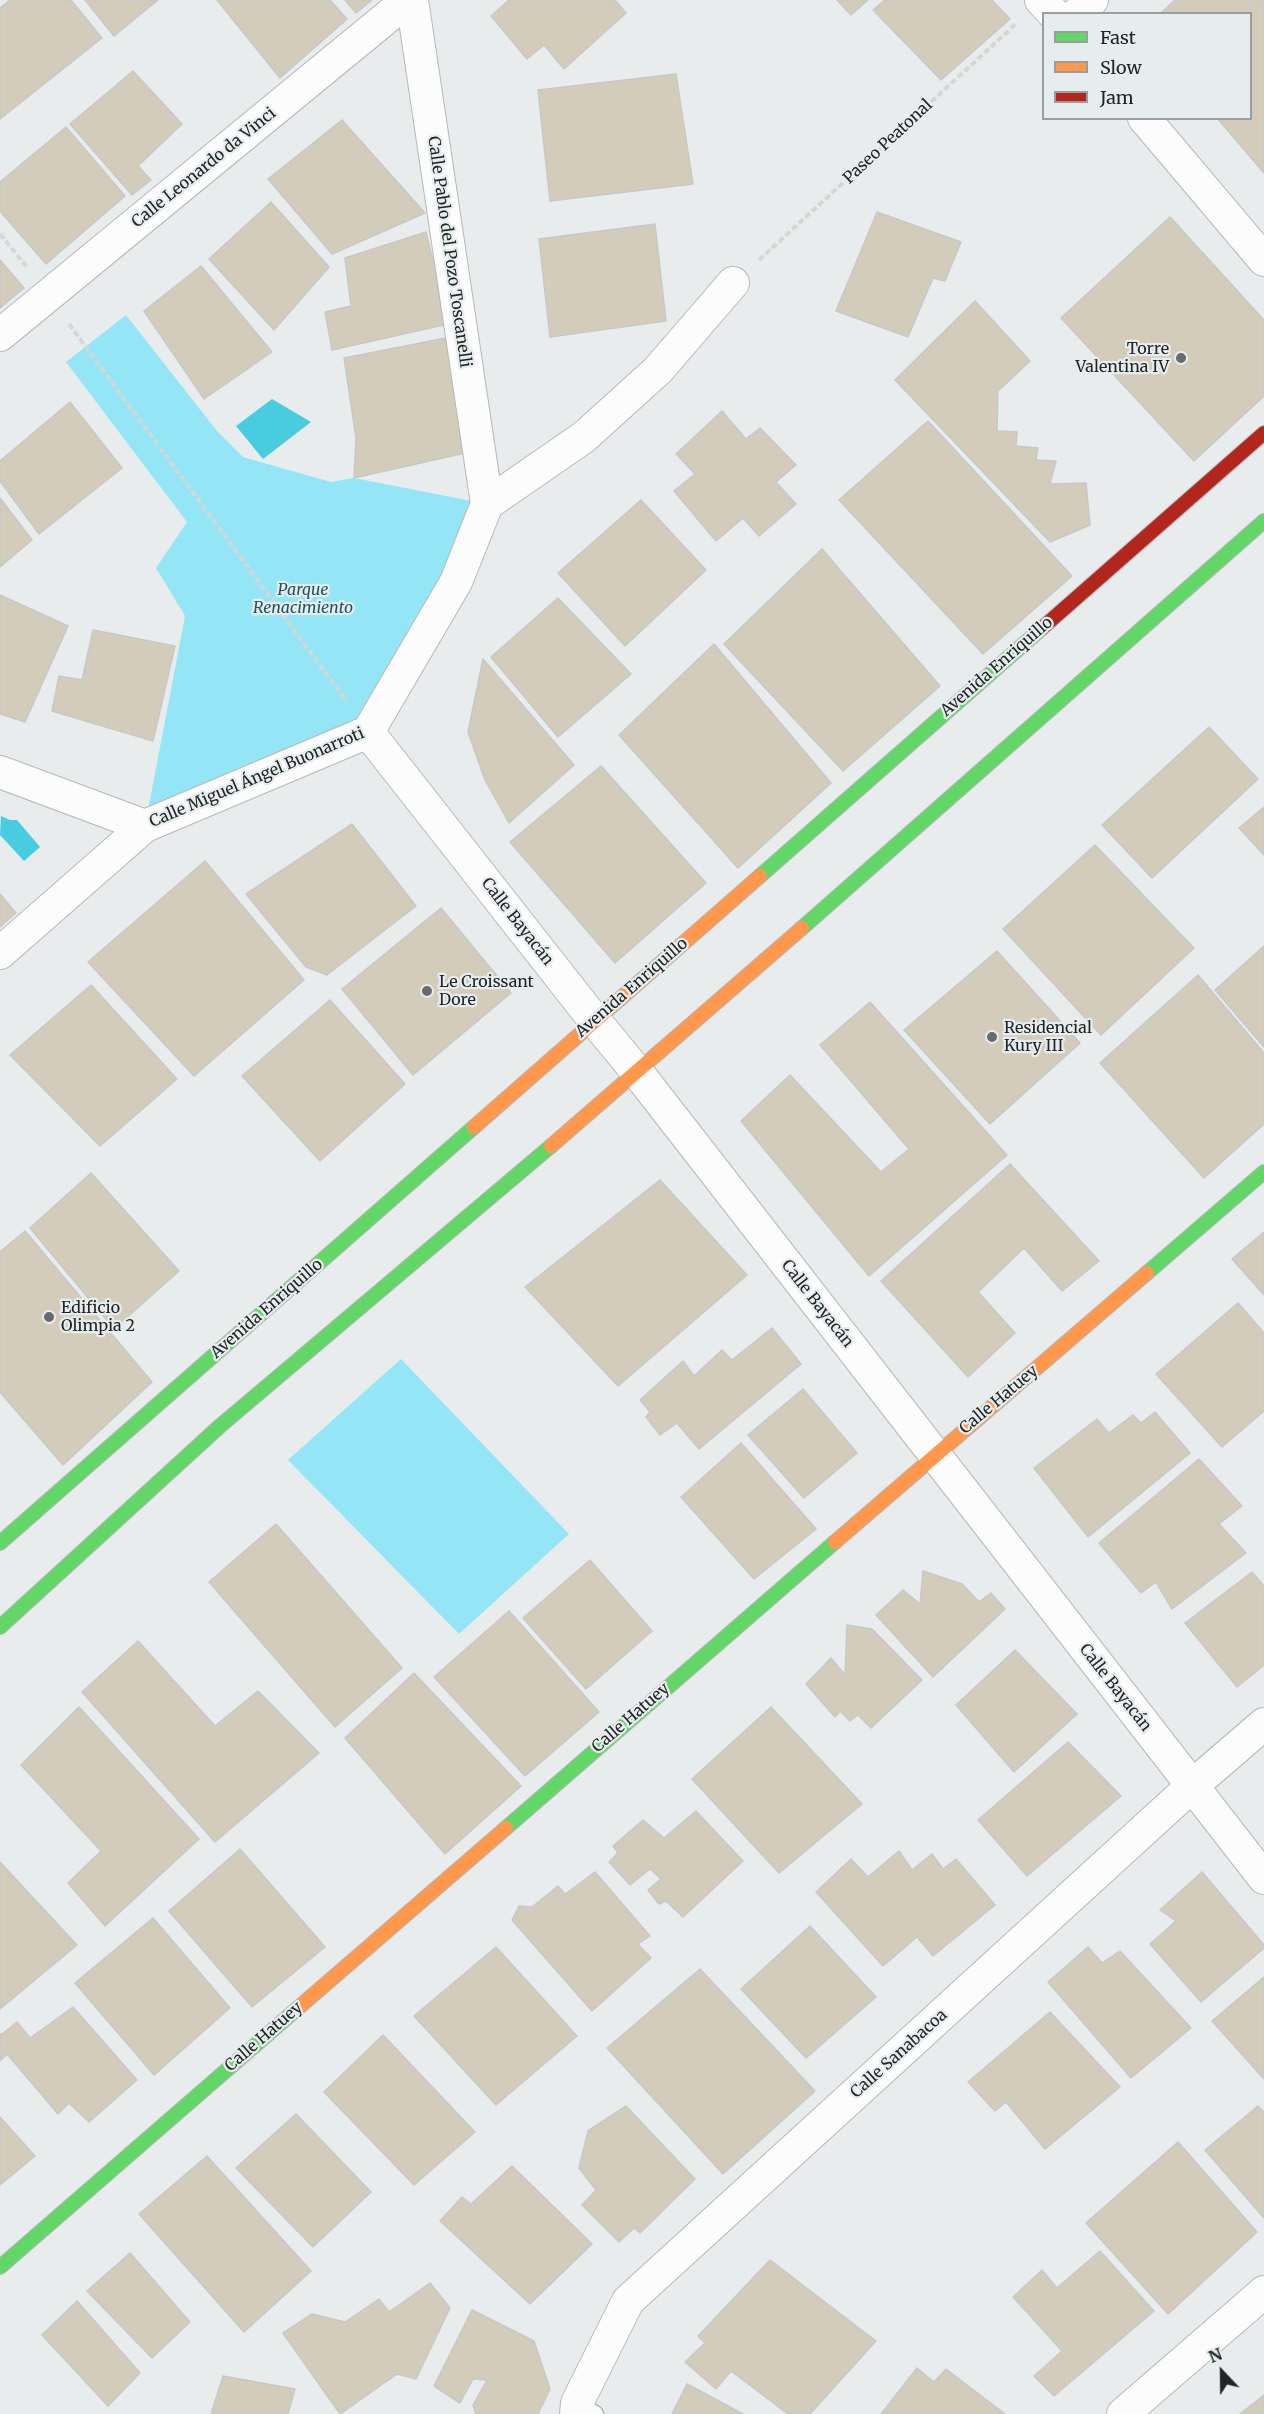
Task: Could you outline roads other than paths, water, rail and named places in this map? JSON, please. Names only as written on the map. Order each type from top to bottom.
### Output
[{"type":"main road","name":"Avenida Enriquillo","points":[[0,1543],[1264,433]]},
{"type":"main road","points":[[0,1627],[220,1426],[638,1073],[1264,521]]},
{"type":"main road","name":"Calle Hatuey","points":[[0,2267],[1264,1172]]},
{"type":"street","name":"Calle Leonardo da Vinci","points":[[0,335],[410,0]]},
{"type":"street","name":"Calle Pablo del Pozo Toscanelli","points":[[410,0],[487,504]]},
{"type":"street","points":[[1041,0],[1052,12]]},
{"type":"street","points":[[1079,12],[1092,0]]},
{"type":"street","points":[[1146,120],[1264,260]]},
{"type":"street","points":[[487,504],[584,436],[658,370],[733,283]]},
{"type":"street","name":"Calle Miguel Ángel Buonarroti","points":[[0,953],[145,826],[368,732],[456,582],[487,504]]},
{"type":"street","name":"Calle Bayacán","points":[[368,732],[638,1073],[1264,1878]]},
{"type":"street","points":[[0,772],[145,826]]},
{"type":"street","name":"Calle Sanabacoa","points":[[583,2410],[628,2301],[1191,1786],[1264,1724]]},
{"type":"street","points":[[1123,2414],[1264,2292]]},
{"type":"place","name":"Torre Valentina IV","points":[[1181,358]]},
{"type":"place","name":"Le Croissant Dore","points":[[427,991]]},
{"type":"place","name":"Residencial Kury III","points":[[992,1037]]},
{"type":"place","name":"Edificio Olimpia 2","points":[[49,1317]]},
{"type":"park label","name":"Parque Renacimiento","points":[[303,599]]}]
